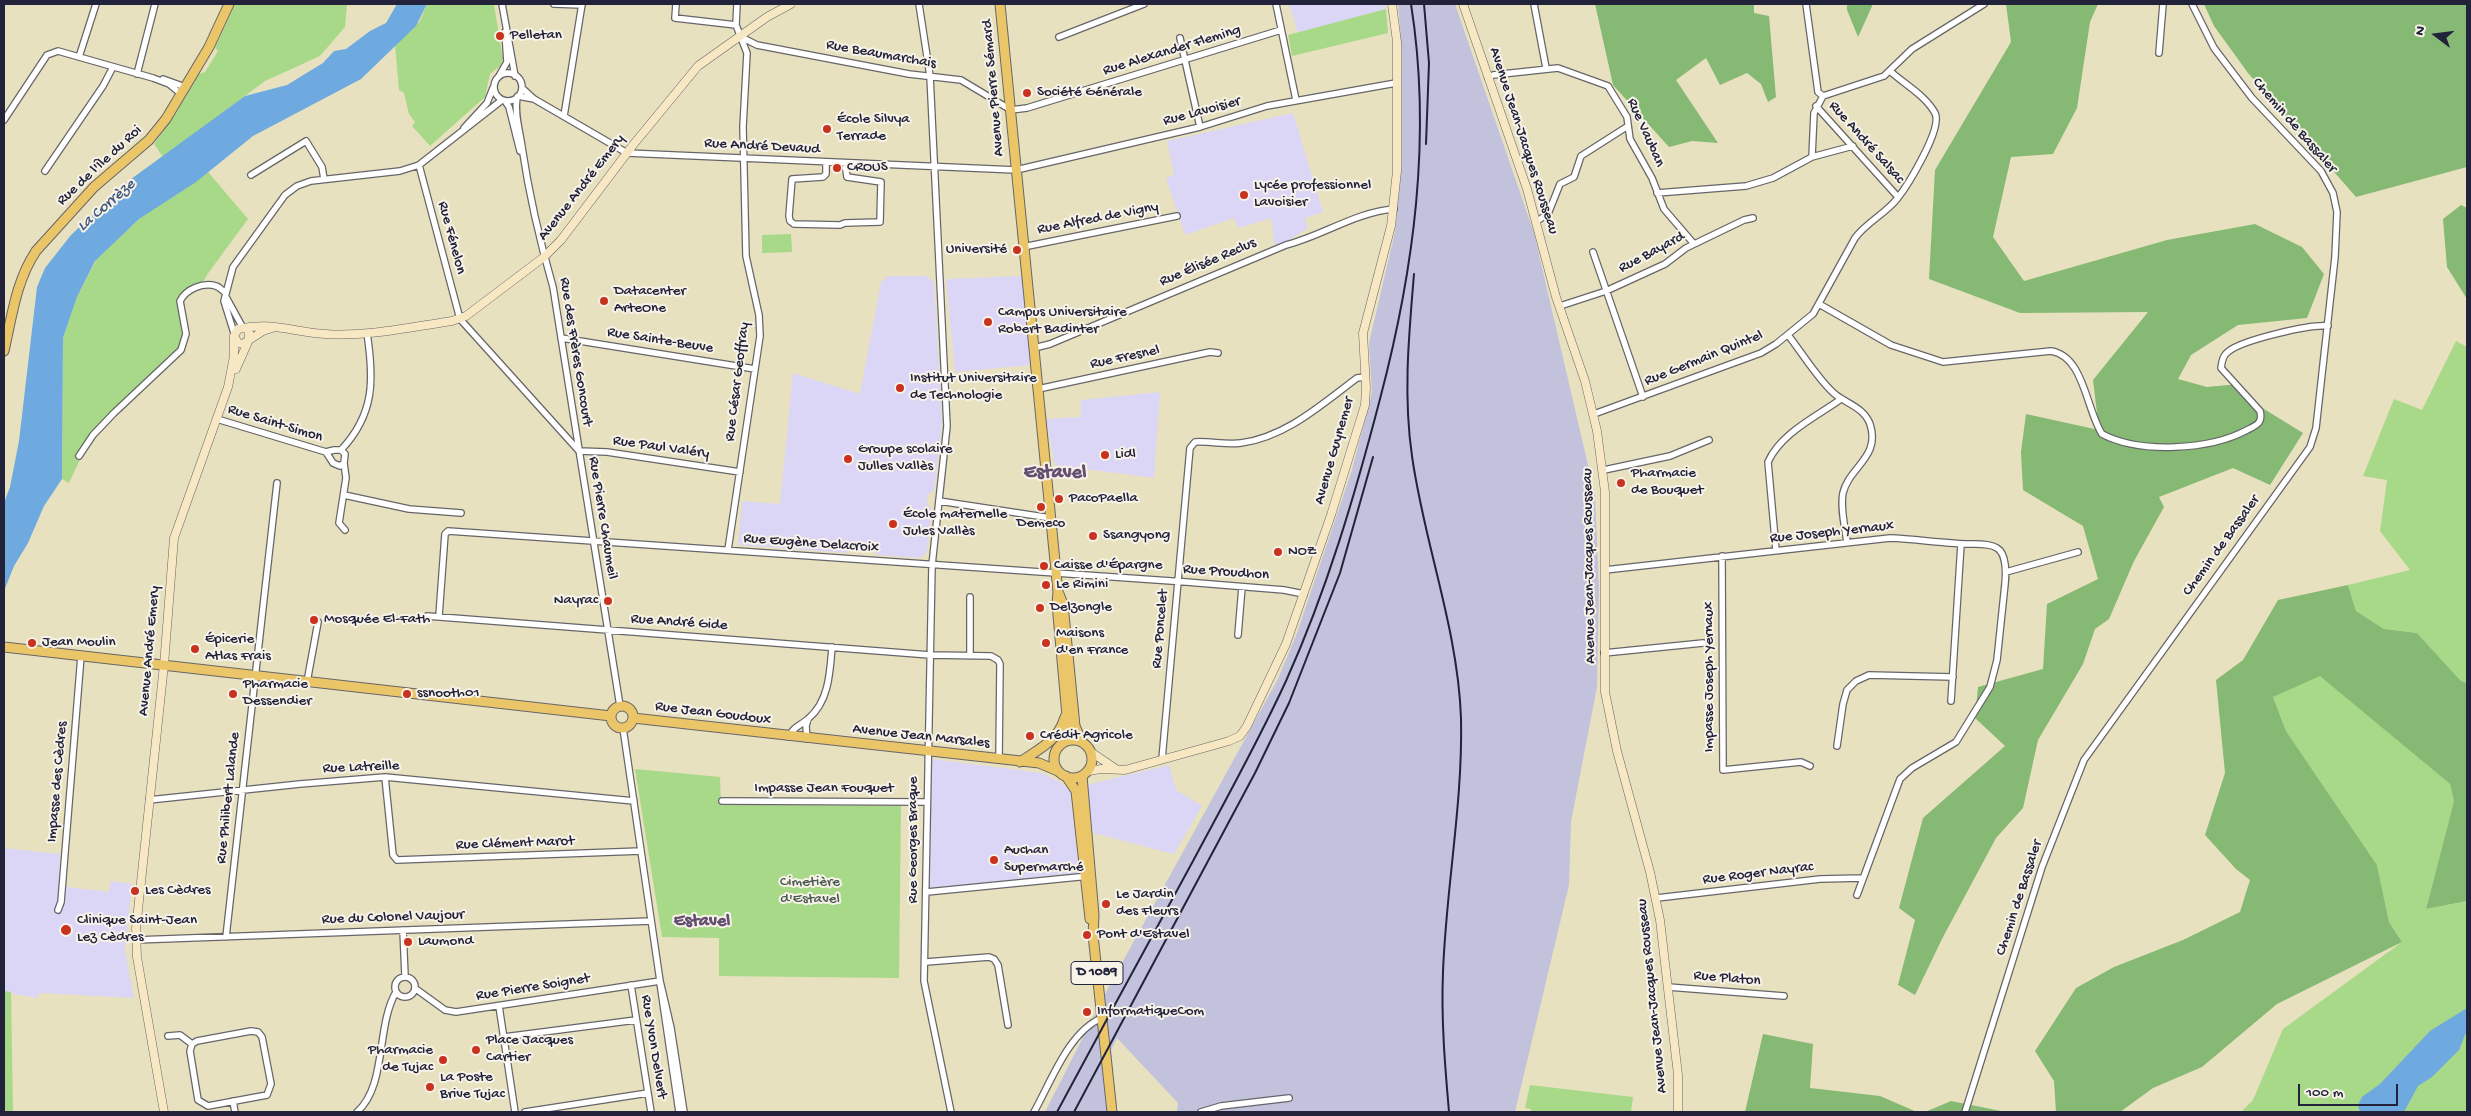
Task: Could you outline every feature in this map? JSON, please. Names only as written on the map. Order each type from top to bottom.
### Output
[{"type":"main road","name":"Rue de l'Île du Roi","points":[[4,351],[17,290],[28,262],[94,187],[149,140],[183,91],[209,47],[229,4]]},
{"type":"main road","name":"Avenue André Emery","points":[[245,328],[264,324],[325,334],[367,333],[460,319],[544,257],[561,240],[627,153],[687,77],[698,66],[741,38],[767,17],[791,4]]},
{"type":"main road","name":"Avenue Pierre Sémard","points":[[1000,4],[1012,110],[1023,247],[1058,592]]},
{"type":"main road","name":"Avenue Guynemer","points":[[1085,773],[1101,769],[1120,771],[1230,741],[1240,736],[1254,714],[1282,652],[1331,515],[1364,405],[1363,333],[1394,210],[1397,171],[1397,42],[1392,4]]},
{"type":"main road","name":"Avenue Jean-Jacques Rousseau","points":[[1463,4],[1537,221],[1560,306],[1594,414],[1604,470],[1605,692],[1611,724],[1657,898],[1678,1075],[1678,1112]]},
{"type":"main road","points":[[248,341],[249,332],[245,328],[238,329],[234,336],[240,344],[248,341],[263,331],[275,327]]},
{"type":"main road","name":"Avenue André Emery","points":[[232,374],[234,336]]},
{"type":"main road","name":"Avenue André Emery","points":[[164,1112],[137,957],[136,940],[164,665],[174,538],[232,374],[248,341]]},
{"type":"main road","points":[[1039,763],[1064,742],[1068,732],[1057,604],[1058,592]]},
{"type":"main road","points":[[1058,592],[1063,604],[1075,726],[1082,742],[1091,752],[1120,771]]},
{"type":"main road","points":[[4,647],[611,716]]},
{"type":"main road","points":[[620,706],[630,708],[634,718],[630,725],[623,728],[613,723],[611,716],[614,709],[620,706]]},
{"type":"main road","points":[[1020,762],[1046,746],[1054,737],[1061,726],[1067,709]]},
{"type":"main road","name":"Rue Jean Goudoux","points":[[634,718],[804,738]]},
{"type":"main road","name":"Avenue Jean Marsales","points":[[804,738],[1039,763],[1062,774]]},
{"type":"main road","points":[[1064,742],[1076,740],[1082,742]]},
{"type":"main road","points":[[1056,750],[1054,761],[1062,774],[1075,778],[1085,773],[1092,762],[1091,752]]},
{"type":"main road","name":"D 1089","points":[[1085,773],[1088,912],[1092,927],[1112,1112]]},
{"type":"main road","name":"D 1089","points":[[1062,774],[1076,791],[1087,876]]},
{"type":"street","points":[[80,57],[96,4]]},
{"type":"street","points":[[137,74],[156,4]]},
{"type":"street","points":[[502,4],[515,76]]},
{"type":"street","points":[[554,4],[582,4],[564,116]]},
{"type":"street","points":[[676,4],[675,18],[736,25],[737,4]]},
{"type":"street","name":"Rue Georges Braque","points":[[919,4],[930,76],[947,426],[932,565],[926,802],[926,990],[952,1112]]},
{"type":"street","points":[[1059,36],[1144,4]]},
{"type":"street","points":[[1276,4],[1296,100]]},
{"type":"street","points":[[1534,4],[1546,68]]},
{"type":"street","points":[[1806,4],[1818,92],[1822,96]]},
{"type":"street","points":[[1812,157],[1816,106],[1822,96],[1884,76],[1912,49],[1984,4]]},
{"type":"street","points":[[2159,53],[2163,4]]},
{"type":"street","name":"Chemin de Bassaler","points":[[1965,1112],[2042,868],[2084,760],[2310,448],[2316,428],[2336,257],[2337,212],[2333,193],[2320,171],[2252,98],[2214,48],[2192,4]]},
{"type":"street","points":[[462,130],[487,103],[498,77],[508,62],[504,18]]},
{"type":"street","name":"Rue César Geoffray","points":[[728,550],[760,336],[759,315],[746,256],[743,127],[747,53],[736,25]]},
{"type":"street","name":"Rue Alexander Fleming","points":[[1012,110],[1027,108],[1281,30]]},
{"type":"street","name":"Rue Beaumarchais","points":[[741,38],[757,45],[961,80],[1012,110]]},
{"type":"street","points":[[1180,38],[1187,60],[1200,127]]},
{"type":"street","points":[[4,120],[46,55],[58,51],[154,78],[183,91]]},
{"type":"street","points":[[45,171],[102,86],[112,67]]},
{"type":"street","name":"Rue Vauban","points":[[1488,78],[1493,75],[1558,68],[1593,82],[1602,82],[1608,86],[1627,117],[1630,139],[1668,215],[1694,244]]},
{"type":"street","name":"Rue Germain Quintel","points":[[1594,414],[1760,353],[1788,335],[1813,314],[1855,238],[1863,227],[1898,197],[1931,140],[1936,126],[1936,116],[1908,84],[1890,71]]},
{"type":"street","points":[[498,77],[508,73],[515,76],[522,88],[534,99],[627,153]]},
{"type":"street","name":"Rue Lavoisier","points":[[1016,170],[1200,127],[1267,106],[1396,83]]},
{"type":"street","points":[[494,87],[498,97],[509,107],[513,129],[522,155]]},
{"type":"street","points":[[522,88],[516,110],[522,155]]},
{"type":"street","points":[[234,336],[225,306],[233,267],[280,202],[298,186],[324,179],[388,173],[418,165],[503,100],[513,100],[518,97],[534,99]]},
{"type":"street","name":"Rue André Salsac","points":[[1816,106],[1898,197]]},
{"type":"street","points":[[1537,221],[1548,214],[1560,184],[1574,177],[1581,156],[1628,126]]},
{"type":"street","points":[[250,175],[306,141],[322,167],[324,179]]},
{"type":"street","points":[[1657,194],[1746,186],[1773,178],[1812,157],[1853,146]]},
{"type":"street","name":"Rue André Devaud","points":[[627,153],[745,160],[1016,170]]},
{"type":"street","name":"Rue des Frères Goncourt","points":[[522,155],[544,257],[553,287],[579,451]]},
{"type":"street","points":[[826,162],[826,174],[823,177],[796,178],[790,183],[789,216],[790,221],[794,224],[840,225],[845,223],[880,222],[881,182],[847,177],[845,163]]},
{"type":"street","name":"Rue Fénelon","points":[[418,165],[460,319]]},
{"type":"street","name":"Rue Élisée Reclus","points":[[1034,348],[1050,344],[1286,244],[1308,240],[1334,227],[1378,212],[1394,210]]},
{"type":"street","name":"Rue Alfred de Vigny","points":[[1023,247],[1177,216]]},
{"type":"street","name":"Rue Bayard","points":[[1560,306],[1606,291],[1665,264],[1694,244],[1744,220],[1753,218]]},
{"type":"street","points":[[1593,252],[1643,397]]},
{"type":"street","points":[[79,456],[93,435],[114,412],[181,350],[186,334],[180,301],[185,295],[196,288],[218,286],[226,295],[245,328]]},
{"type":"street","points":[[1819,304],[1892,345],[1943,362],[2050,351],[2060,353],[2074,366],[2102,434],[2112,439],[2158,447],[2192,447],[2208,444],[2242,433],[2259,423],[2262,418],[2260,411],[2221,368],[2222,360],[2227,351],[2238,346],[2304,327],[2328,326]]},
{"type":"street","name":"Rue Pierre Chaumeil","points":[[460,319],[579,451],[620,706]]},
{"type":"street","points":[[344,464],[340,466],[332,463],[326,452],[341,450],[360,424],[371,393],[373,375],[367,333]]},
{"type":"street","points":[[1788,335],[1833,393],[1865,415],[1870,424],[1872,438],[1863,463],[1847,482],[1843,491],[1842,501],[1847,542]]},
{"type":"street","name":"Rue Sainte-Beuve","points":[[561,338],[755,369]]},
{"type":"street","name":"Rue Fresnel","points":[[1038,389],[1210,352],[1218,353]]},
{"type":"street","name":"Rue Poncelet","points":[[1162,759],[1190,448],[1195,442],[1238,443],[1270,437],[1304,417],[1357,378],[1365,377]]},
{"type":"street","points":[[1776,550],[1768,462],[1773,449],[1782,440],[1841,399]]},
{"type":"street","name":"Rue Saint-Simon","points":[[217,420],[326,452]]},
{"type":"street","points":[[1604,470],[1670,456],[1709,440]]},
{"type":"street","points":[[341,450],[345,454],[346,478],[339,523],[345,530]]},
{"type":"street","name":"Rue Paul Valéry","points":[[579,451],[607,452],[740,472]]},
{"type":"street","name":"Rue Philibert Lalande","points":[[226,936],[278,483]]},
{"type":"street","points":[[344,496],[409,509],[461,513]]},
{"type":"street","points":[[940,501],[1051,518]]},
{"type":"street","name":"Rue Eugène Delacroix","points":[[439,616],[445,534],[448,531],[1056,574]]},
{"type":"street","name":"Rue Joseph Yernaux","points":[[1605,570],[1890,538],[1961,544],[1985,544],[1997,548],[2002,554],[2006,572],[1997,660],[1990,687],[1956,742],[1906,772],[1900,779],[1868,869],[1863,878]]},
{"type":"street","points":[[1951,700],[1961,544]]},
{"type":"street","points":[[2006,572],[2078,552]]},
{"type":"street","name":"Impasse Joseph Yernaux","points":[[1722,556],[1723,770],[1801,762],[1810,766]]},
{"type":"street","name":"Rue Proudhon","points":[[1056,574],[1284,590],[1304,594]]},
{"type":"street","points":[[1238,635],[1242,587]]},
{"type":"street","points":[[970,597],[970,656]]},
{"type":"street","name":"Rue André Gide","points":[[427,616],[930,655],[991,656],[998,660],[1000,664],[999,760]]},
{"type":"street","points":[[306,682],[318,622]]},
{"type":"street","points":[[1604,653],[1703,643]]},
{"type":"street","name":"Rue Jean Goudoux","points":[[789,737],[794,728],[808,719],[824,698],[830,676],[832,647]]},
{"type":"street","name":"Impasse des Cèdres","points":[[58,910],[81,656]]},
{"type":"street","points":[[1837,746],[1842,704],[1847,690],[1856,681],[1869,675],[1953,677]]},
{"type":"street","points":[[804,738],[808,719]]},
{"type":"street","points":[[623,728],[660,981],[671,1028],[684,1112]]},
{"type":"street","name":"Rue Latreille","points":[[149,800],[385,777],[634,801]]},
{"type":"street","name":"Rue Clément Marot","points":[[385,777],[393,856],[397,860],[641,851]]},
{"type":"street","name":"Impasse Jean Fouquet","points":[[722,801],[926,802]]},
{"type":"street","points":[[927,892],[1087,876]]},
{"type":"street","points":[[1857,895],[1863,878]]},
{"type":"street","name":"Rue Roger Nayrac","points":[[1657,898],[1820,880],[1863,878]]},
{"type":"street","name":"Rue du Colonel Vaujour","points":[[136,940],[652,921]]},
{"type":"street","points":[[403,930],[405,976]]},
{"type":"street","points":[[926,962],[989,957],[994,959],[998,966],[1008,1025]]},
{"type":"street","points":[[396,992],[404,997],[413,994],[416,989],[415,982],[405,976]]},
{"type":"street","points":[[358,1112],[369,1096],[374,1083],[388,1006],[396,992],[395,983],[405,976]]},
{"type":"street","points":[[660,981],[659,988],[679,1112]]},
{"type":"street","name":"Rue Pierre Soignet","points":[[416,989],[450,1012],[660,981]]},
{"type":"street","name":"Rue Yvon Delvert","points":[[631,985],[651,1112]]},
{"type":"street","name":"Rue Platon","points":[[1668,987],[1784,996]]},
{"type":"street","points":[[499,1006],[515,1112]]},
{"type":"street","points":[[1034,1112],[1078,1034],[1090,1023],[1102,1018]]},
{"type":"street","points":[[504,1038],[636,1020]]},
{"type":"street","points":[[251,1031],[260,1033],[271,1084],[270,1091],[267,1095],[208,1106],[198,1100],[190,1051],[192,1044],[197,1041],[251,1031]]},
{"type":"street","points":[[168,1036],[180,1035],[192,1044]]},
{"type":"street","points":[[525,1112],[648,1093]]},
{"type":"street","points":[[1201,1112],[1221,1106],[1289,1098]]},
{"type":"street","points":[[233,1102],[235,1112]]},
{"type":"shaded area","points":[[1289,4],[1385,4],[1386,9],[1298,33]]},
{"type":"shaded area","points":[[1398,4],[1455,4],[1534,233],[1595,495],[1599,588],[1597,687],[1571,822],[1569,885],[1515,1112],[1177,1112],[1178,1103],[1117,1038],[1111,1050],[1117,1112],[1045,1112],[1106,992],[1278,679],[1297,633],[1352,470],[1372,392],[1369,343],[1395,232],[1402,164],[1402,52]]},
{"type":"shaded area","name":"Lycée professionnel Lavoisier","points":[[1293,113],[1323,212],[1305,218],[1308,228],[1286,242],[1275,246],[1271,218],[1239,228],[1234,218],[1185,235],[1166,178],[1174,175],[1167,141]]},
{"type":"shaded area","name":"Groupe scolaire Julles Vallès","points":[[888,276],[926,276],[934,282],[942,423],[934,491],[928,494],[927,504],[932,509],[927,552],[920,558],[877,555],[874,550],[850,547],[847,553],[738,545],[742,501],[780,504],[793,373],[860,394],[881,282]]},
{"type":"shaded area","name":"Campus Universitaire Robert Badinter","points":[[1022,276],[1031,365],[955,372],[946,279]]},
{"type":"shaded area","points":[[1160,392],[1154,478],[1055,465],[1046,419],[1081,417],[1081,400]]},
{"type":"shaded area","points":[[932,759],[1042,773],[1060,782],[1070,791],[1079,873],[929,888]]},
{"type":"shaded area","points":[[1169,765],[1176,790],[1202,806],[1174,854],[1089,832],[1086,785]]},
{"type":"shaded area","name":"Clinique Saint-Jean Lez Cèdres","points":[[4,848],[60,854],[59,876],[67,887],[109,892],[111,881],[132,884],[125,950],[134,998],[40,993],[37,998],[4,992]]},
{"type":"green space","points":[[235,4],[347,4],[345,27],[320,56],[265,81],[163,157],[154,144],[174,116],[199,74],[205,72],[218,51],[215,48]]},
{"type":"green space","points":[[427,4],[494,4],[503,59],[500,66],[490,74],[485,97],[430,146],[412,126],[415,122],[409,114],[404,93],[399,90],[395,45],[420,21]]},
{"type":"green space","points":[[1595,4],[1754,4],[1754,13],[1769,16],[1776,97],[1768,102],[1761,84],[1747,73],[1720,85],[1706,58],[1676,80],[1718,143],[1692,141],[1669,147],[1613,85]]},
{"type":"green space","points":[[1847,4],[1873,4],[1858,37],[1847,10]]},
{"type":"green space","points":[[2006,4],[2098,4],[2090,22],[2077,108],[2053,154],[2011,157],[1993,237],[2024,281],[2167,240],[2255,224],[2302,247],[2324,274],[2307,318],[2238,325],[2191,355],[2178,379],[2207,387],[2239,384],[2251,401],[2303,433],[2270,485],[2233,468],[2159,497],[2164,507],[2134,561],[2109,619],[2095,629],[2083,664],[2038,740],[2023,808],[1996,838],[1943,937],[1915,995],[1898,985],[1915,920],[1899,908],[1923,818],[2005,746],[1975,718],[1978,687],[2043,669],[2047,604],[2098,579],[2083,526],[2023,490],[2021,452],[2026,414],[2099,430],[2093,380],[2148,312],[2020,313],[1929,279],[1935,170],[2011,42]]},
{"type":"green space","points":[[2204,4],[2467,4],[2467,167],[2356,197],[2248,73],[2214,26]]},
{"type":"green space","points":[[1386,9],[1388,33],[1292,56],[1288,35]]},
{"type":"green space","points":[[208,172],[248,219],[198,290],[188,295],[184,302],[188,335],[184,352],[105,426],[82,455],[69,483],[62,479],[63,338],[77,297],[96,260],[110,246],[139,219]]},
{"type":"green space","points":[[2461,205],[2467,208],[2467,299],[2447,267],[2443,219]]},
{"type":"green space","points":[[791,234],[792,252],[762,253],[762,235]]},
{"type":"green space","points":[[2456,341],[2467,347],[2467,683],[2461,681],[2417,633],[2384,629],[2356,611],[2348,585],[2410,570],[2380,531],[2387,480],[2363,476],[2394,399],[2422,410]]},
{"type":"green space","points":[[2348,585],[2356,611],[2384,629],[2417,633],[2461,681],[2467,683],[2467,901],[2426,909],[2454,801],[2450,784],[2320,676],[2273,697],[2286,731],[2377,865],[2389,922],[2402,942],[2277,1004],[2202,1067],[2153,1088],[2120,1112],[2056,1112],[2054,1081],[2035,1051],[2076,988],[2114,967],[2183,940],[2240,912],[2250,880],[2236,869],[2205,835],[2225,773],[2216,680],[2243,660],[2278,600]]},
{"type":"green space","points":[[2320,675],[2450,784],[2454,801],[2426,909],[2467,901],[2467,1112],[2241,1112],[2253,1100],[2283,1029],[2402,942],[2389,922],[2377,865],[2286,731],[2273,697]]},
{"type":"green space","name":"Cimetière d'Estavel","points":[[635,769],[720,777],[721,805],[901,806],[899,978],[719,976],[719,938],[662,937]]},
{"type":"green space","points":[[4,991],[11,992],[13,1112],[4,1112]]},
{"type":"green space","points":[[1763,1034],[1813,1044],[1810,1088],[1880,1096],[1917,1112],[1745,1112]]},
{"type":"green space","points":[[1530,1085],[1633,1097],[1631,1112],[1531,1112],[1531,1109],[1525,1108]]},
{"type":"green space","points":[[1951,1101],[2006,1112],[1925,1112]]},
{"type":"water","name":"La Corrèze","points":[[397,4],[427,4],[416,26],[361,79],[253,136],[196,182],[139,219],[95,261],[77,297],[63,338],[62,479],[44,506],[28,543],[14,566],[4,591],[4,503],[10,487],[19,441],[37,287],[45,268],[71,235],[127,182],[245,96],[287,85],[323,63],[334,51],[346,49],[370,31],[386,23]]},
{"type":"water","points":[[2467,1008],[2467,1030],[2459,1050],[2432,1077],[2418,1086],[2404,1112],[2360,1112],[2358,1105],[2362,1097],[2380,1084],[2430,1031]]},
{"type":"railway","points":[[1057,1112],[1264,726],[1301,647],[1339,542],[1361,471],[1392,350],[1410,252],[1416,203],[1420,103],[1411,4]]},
{"type":"railway","points":[[1424,4],[1429,63],[1426,144]]},
{"type":"railway","points":[[1414,274],[1407,387],[1409,433],[1417,489],[1454,652],[1461,718],[1457,814],[1447,909],[1443,972],[1443,1025],[1449,1112]]},
{"type":"railway","points":[[1074,1112],[1255,773],[1289,703],[1340,573],[1373,457]]},
{"type":"place","name":"Pelletan","points":[[500,36]]},
{"type":"place","name":"Société Générale","points":[[1027,93]]},
{"type":"place","name":"École Silvya Terrade","points":[[827,129]]},
{"type":"place","name":"CROUS","points":[[837,168]]},
{"type":"place","name":"Lycée professionnel Lavoisier","points":[[1244,195]]},
{"type":"place","name":"Université","points":[[1017,250]]},
{"type":"place","name":"Datacenter ArteOne","points":[[604,301]]},
{"type":"place","name":"Campus Universitaire Robert Badinter","points":[[988,322]]},
{"type":"place","name":"Institut Universitaire de Technologie","points":[[900,388]]},
{"type":"place","name":"Lidl","points":[[1105,455]]},
{"type":"place","name":"Groupe scolaire Julles Vallès","points":[[848,459]]},
{"type":"place","name":"Pharmacie de Bouquet","points":[[1621,483]]},
{"type":"place","name":"PacoPaella","points":[[1059,499]]},
{"type":"place","name":"Demeco","points":[[1041,507]]},
{"type":"place","name":"École maternelle Jules Vallès","points":[[893,524]]},
{"type":"place","name":"Ssangyong","points":[[1093,536]]},
{"type":"place","name":"NOZ","points":[[1278,552]]},
{"type":"place","name":"Caisse d'Épargne","points":[[1044,566]]},
{"type":"place","name":"Le Rimini","points":[[1046,585]]},
{"type":"place","name":"Nayrac","points":[[608,601]]},
{"type":"place","name":"Delzongle","points":[[1040,608]]},
{"type":"place","name":"Mosquée El-Fath","points":[[314,620]]},
{"type":"place","name":"Jean Moulin","points":[[32,643]]},
{"type":"place","name":"Maisons d'en France","points":[[1046,643]]},
{"type":"place","name":"Épicerie Atlas Frais","points":[[195,649]]},
{"type":"place","name":"Pharmacie Dessendier","points":[[233,694]]},
{"type":"place","name":"ssnooth01","points":[[407,694]]},
{"type":"place","name":"Crédit Agricole","points":[[1030,736]]},
{"type":"place","name":"Auchan Supermarché","points":[[994,860]]},
{"type":"place","name":"Les Cèdres","points":[[135,891]]},
{"type":"place","name":"Le Jardin des Fleurs","points":[[1106,904]]},
{"type":"place","name":"Clinique Saint-Jean Lez Cèdres","points":[[66,930]]},
{"type":"place","name":"Pont d'Estavel","points":[[1087,935]]},
{"type":"place","name":"Laumond","points":[[408,942]]},
{"type":"place","name":"InformatiqueCom","points":[[1087,1012]]},
{"type":"place","name":"Place Jacques Cartier","points":[[476,1050]]},
{"type":"place","name":"Pharmacie de Tujac","points":[[443,1060]]},
{"type":"place","name":"La Poste Brive Tujac","points":[[430,1087]]},
{"type":"district","name":"Estavel","points":[[1055,474]]},
{"type":"district","name":"Estavel","points":[[702,922]]}]
